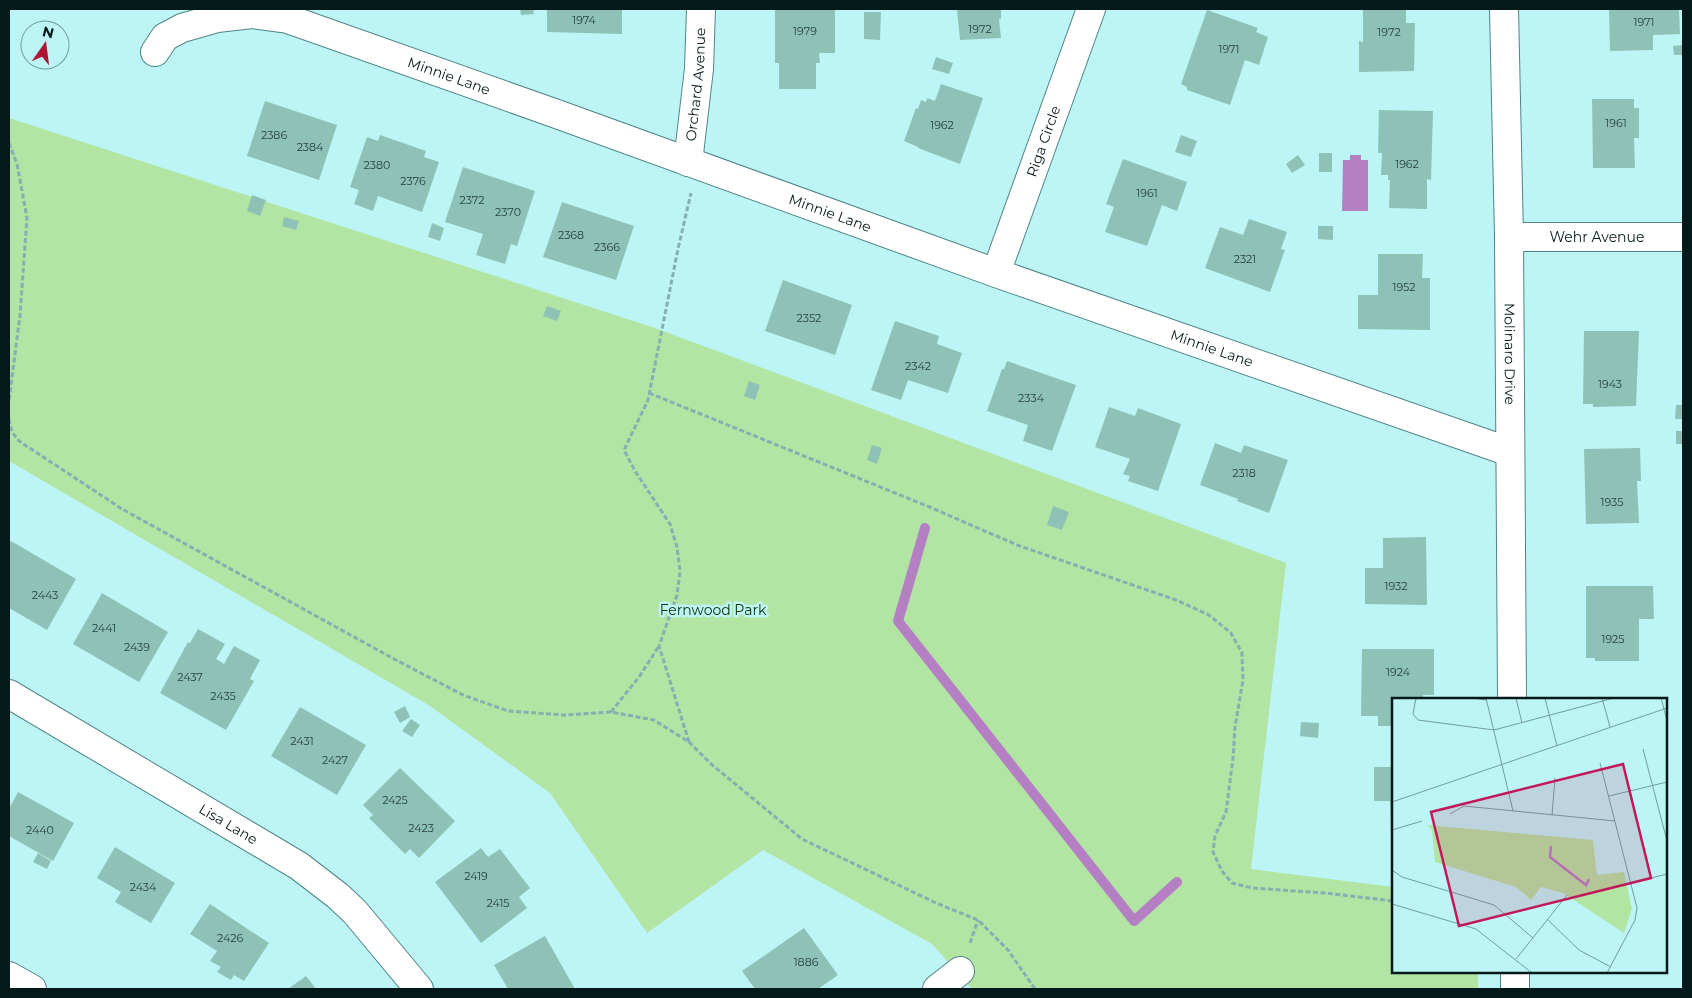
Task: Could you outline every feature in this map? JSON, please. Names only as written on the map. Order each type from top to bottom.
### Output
[{"type":"street","name":"Orchard Avenue","points":[[694,164],[701,9]]},
{"type":"street","name":"Riga Circle","points":[[996,273],[1091,9]]},
{"type":"street","name":"Molinaro Drive","points":[[1504,9],[1509,237],[1512,698]]},
{"type":"street","name":"Minnie Lane","points":[[154,52],[165,38],[182,28],[217,18],[252,14],[288,19],[996,273],[1510,452]]},
{"type":"street","name":"Wehr Avenue","points":[[1509,237],[1683,237]]},
{"type":"street","name":"Lisa Lane","points":[[9,694],[299,866],[338,896],[355,912],[419,989]]},
{"type":"street","points":[[937,989],[960,971]]},
{"type":"street","points":[[1515,973],[1515,989]]},
{"type":"street","points":[[9,976],[32,989]]},
{"type":"path","points":[[9,144],[17,164],[27,218],[20,314],[9,401]]},
{"type":"path","points":[[611,712],[639,677],[659,646],[677,595],[680,571],[677,547],[670,524],[624,450],[641,417],[649,393],[694,164]]},
{"type":"path","points":[[649,393],[1017,545],[1176,600],[1209,615],[1231,633],[1242,653],[1243,680],[1235,726],[1226,812],[1216,836],[1213,852],[1222,871],[1232,883],[1252,888],[1325,893],[1392,901]]},
{"type":"path","points":[[9,419],[12,432],[19,441],[122,509],[463,695],[508,711],[521,713],[565,715],[611,712],[654,720],[690,742],[711,764],[802,839],[936,903],[978,920],[1008,950],[1035,989]]},
{"type":"path","points":[[659,646],[690,742]]},
{"type":"green space","name":"Fernwood Park","points":[[9,118],[655,328],[1286,563],[1251,869],[1392,887],[1392,973],[1478,973],[1478,989],[972,989],[932,944],[763,850],[647,933],[550,793],[430,706],[9,461]]},
{"type":"shaded area","points":[[1350,155],[1361,155],[1361,160],[1368,160],[1368,211],[1342,211],[1343,160],[1350,160]]},
{"type":"building","points":[[520,9],[533,9],[534,14],[521,15]]},
{"type":"building","points":[[547,9],[622,9],[622,34],[547,32]]},
{"type":"building","points":[[775,9],[835,9],[835,53],[819,53],[820,63],[816,63],[816,89],[779,89],[779,63],[775,63]]},
{"type":"building","points":[[957,9],[1001,9],[1001,19],[999,19],[1001,38],[960,40]]},
{"type":"building","points":[[1363,9],[1406,9],[1406,23],[1415,23],[1414,71],[1359,72],[1359,41],[1363,42]]},
{"type":"building","points":[[1609,9],[1679,9],[1680,34],[1653,35],[1653,50],[1610,51]]},
{"type":"building","points":[[1207,10],[1258,28],[1256,32],[1268,37],[1259,65],[1245,60],[1230,105],[1187,90],[1187,87],[1181,84]]},
{"type":"building","points":[[864,12],[881,12],[880,40],[864,39]]},
{"type":"building","points":[[1683,45],[1683,55],[1674,55],[1673,46]]},
{"type":"building","points":[[936,57],[953,63],[949,74],[932,69]]},
{"type":"building","points":[[941,84],[983,98],[960,164],[904,141],[916,108],[918,109],[921,100],[926,102],[927,98],[935,101]]},
{"type":"building","points":[[1592,99],[1634,99],[1634,108],[1639,108],[1639,138],[1634,138],[1635,168],[1593,168]]},
{"type":"building","points":[[265,101],[337,125],[319,180],[247,156]]},
{"type":"building","points":[[1379,110],[1433,111],[1431,180],[1427,179],[1427,209],[1389,208],[1390,180],[1388,180],[1388,175],[1381,175],[1382,153],[1378,153]]},
{"type":"building","points":[[380,135],[426,151],[424,157],[439,162],[422,212],[378,196],[373,211],[354,204],[359,190],[350,187],[367,137],[378,141]]},
{"type":"building","points":[[1181,135],[1197,141],[1191,157],[1175,152]]},
{"type":"building","points":[[1319,153],[1332,153],[1332,172],[1319,172]]},
{"type":"building","points":[[1298,155],[1305,165],[1292,173],[1286,164]]},
{"type":"building","points":[[1123,159],[1187,182],[1177,211],[1162,205],[1147,246],[1105,232],[1114,207],[1106,204]]},
{"type":"building","points":[[463,167],[535,191],[517,246],[511,244],[505,264],[476,255],[483,234],[445,222]]},
{"type":"building","points":[[252,195],[266,200],[260,216],[247,211]]},
{"type":"building","points":[[562,202],[634,226],[616,280],[543,257]]},
{"type":"building","points":[[284,217],[299,221],[296,230],[282,226]]},
{"type":"building","points":[[1249,219],[1287,232],[1281,249],[1285,250],[1270,292],[1205,268],[1220,227],[1243,235]]},
{"type":"building","points":[[432,223],[444,228],[440,241],[428,237]]},
{"type":"building","points":[[1318,226],[1333,226],[1333,240],[1318,239]]},
{"type":"building","points":[[1378,254],[1423,254],[1422,278],[1430,278],[1430,330],[1358,329],[1358,295],[1378,295]]},
{"type":"building","points":[[783,280],[852,305],[835,355],[765,331]]},
{"type":"building","points":[[547,306],[561,311],[557,321],[543,316]]},
{"type":"building","points":[[895,321],[939,336],[937,344],[962,353],[948,393],[908,380],[901,400],[871,390]]},
{"type":"building","points":[[1584,331],[1639,331],[1636,406],[1593,407],[1593,404],[1583,404]]},
{"type":"building","points":[[1007,361],[1076,385],[1052,451],[1023,441],[1028,425],[987,411],[1002,369],[1004,369]]},
{"type":"building","points":[[749,381],[760,385],[755,400],[744,396]]},
{"type":"building","points":[[1676,405],[1683,405],[1683,419],[1675,419]]},
{"type":"building","points":[[1109,407],[1135,416],[1138,408],[1181,424],[1158,491],[1128,481],[1130,476],[1123,474],[1130,459],[1095,447]]},
{"type":"building","points":[[1676,431],[1683,431],[1683,444],[1676,444]]},
{"type":"building","points":[[1215,443],[1241,453],[1244,445],[1288,460],[1269,513],[1200,485]]},
{"type":"building","points":[[872,445],[882,448],[877,464],[867,460]]},
{"type":"building","points":[[1640,448],[1641,481],[1637,481],[1639,523],[1586,524],[1584,449]]},
{"type":"building","points":[[1053,506],[1069,512],[1062,530],[1047,525]]},
{"type":"building","points":[[1426,537],[1427,605],[1365,604],[1365,568],[1383,568],[1383,538]]},
{"type":"building","points":[[11,541],[76,579],[47,630],[9,608],[9,544]]},
{"type":"building","points":[[1586,586],[1653,586],[1654,619],[1639,619],[1639,661],[1595,661],[1595,658],[1586,658]]},
{"type":"building","points":[[102,593],[168,632],[139,682],[73,644]]},
{"type":"building","points":[[198,629],[225,644],[216,659],[224,664],[234,646],[260,660],[250,679],[254,681],[226,730],[160,693],[188,642],[190,643]]},
{"type":"building","points":[[1362,649],[1434,649],[1434,695],[1423,695],[1423,698],[1392,698],[1392,726],[1378,726],[1378,716],[1361,716]]},
{"type":"building","points":[[405,706],[410,717],[400,723],[394,712]]},
{"type":"building","points":[[300,707],[366,745],[337,795],[271,756]]},
{"type":"building","points":[[411,719],[420,725],[412,737],[402,731]]},
{"type":"building","points":[[1301,722],[1319,723],[1318,738],[1300,736]]},
{"type":"building","points":[[1374,767],[1392,767],[1392,833],[1390,801],[1374,801]]},
{"type":"building","points":[[400,768],[455,821],[419,858],[410,849],[405,854],[369,818],[373,815],[363,805]]},
{"type":"building","points":[[18,792],[74,823],[53,861],[9,836],[9,809]]},
{"type":"building","points":[[115,847],[175,883],[151,923],[115,902],[121,892],[97,878]]},
{"type":"building","points":[[481,848],[488,857],[500,849],[530,888],[519,897],[527,908],[481,943],[435,882]]},
{"type":"building","points":[[38,853],[51,861],[47,869],[33,862]]},
{"type":"building","points":[[210,904],[269,943],[244,981],[234,975],[231,980],[217,972],[221,967],[210,961],[217,951],[190,934]]},
{"type":"building","points":[[804,928],[838,975],[818,989],[755,989],[742,971]]},
{"type":"building","points":[[545,936],[575,989],[508,989],[494,965]]},
{"type":"building","points":[[306,976],[316,989],[288,989]]},
{"type":"waterway","points":[[925,528],[898,621],[1134,921],[1177,882]]}]
